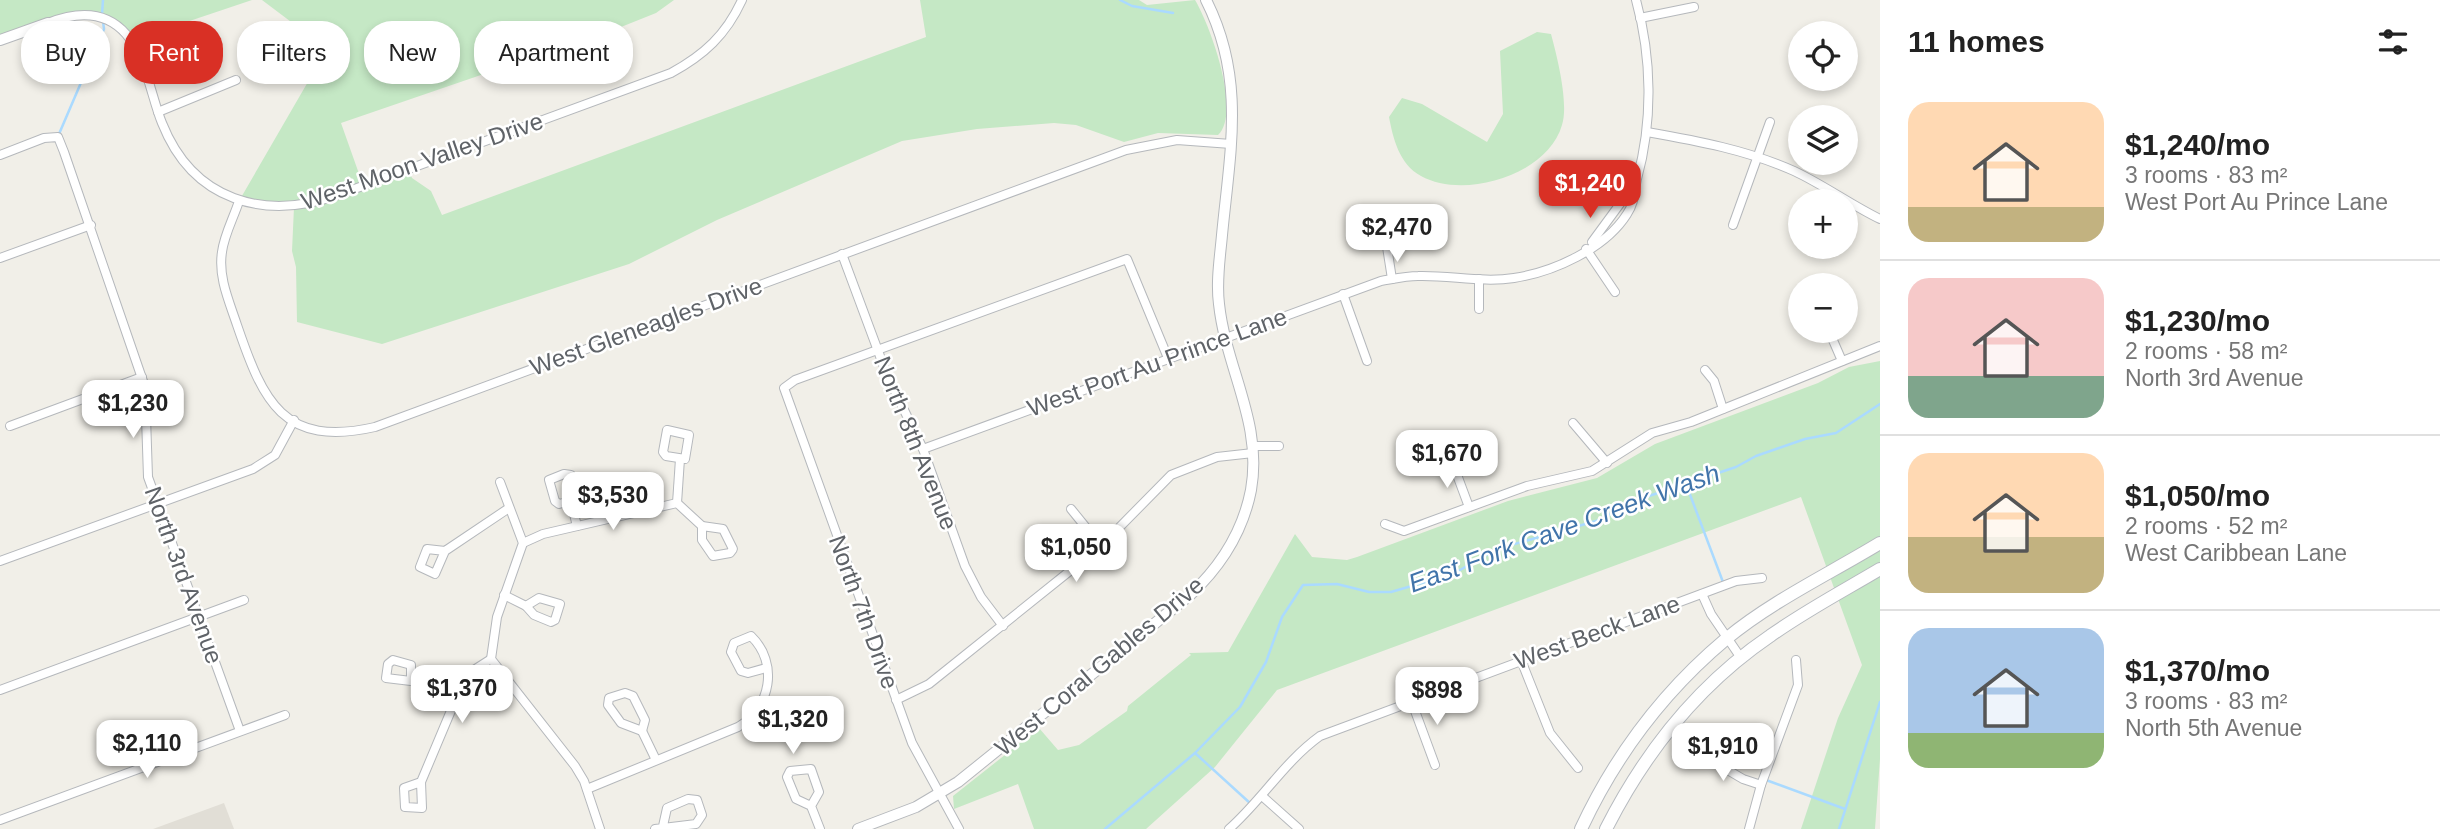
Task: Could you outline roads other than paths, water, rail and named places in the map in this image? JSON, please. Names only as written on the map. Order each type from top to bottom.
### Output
[{"type":"main road","points":[[1581,829],[1610,774],[1634,737],[1654,712],[1727,638],[1880,543]]},
{"type":"main road","points":[[1605,829],[1651,751],[1711,684],[1771,635],[1880,569]]},
{"type":"street","name":"West Moon Valley Drive","points":[[110,22],[124,32],[136,51],[173,146],[189,167],[217,190],[239,201],[265,206],[310,204],[671,73],[691,62],[720,37],[742,0]]},
{"type":"street","name":"West Coral Gables Drive","points":[[858,829],[883,825],[939,794],[1202,583],[1226,551],[1241,523],[1251,490],[1253,449],[1246,402],[1224,337],[1217,279],[1234,105],[1225,47],[1206,0]]},
{"type":"street","name":"West Port Au Prince Lane","points":[[923,449],[1343,294],[1392,279],[1418,276],[1512,278],[1544,272],[1607,236],[1627,214],[1635,197],[1647,132],[1647,63],[1636,0]]},
{"type":"street","points":[[1640,18],[1694,7]]},
{"type":"street","name":"West Moon Valley Drive","points":[[53,21],[62,17],[90,14],[109,21]]},
{"type":"street","name":"West Moon Valley Drive","points":[[0,40],[21,33]]},
{"type":"street","points":[[158,112],[236,80]]},
{"type":"street","points":[[1733,225],[1770,122]]},
{"type":"street","points":[[1647,132],[1702,141],[1757,156],[1796,172],[1880,219]]},
{"type":"street","name":"North 3rd Avenue","points":[[0,155],[44,138],[58,137],[142,377],[148,410],[146,467],[157,504],[240,731]]},
{"type":"street","name":"West Gleneagles Drive","points":[[239,201],[222,250],[224,287],[269,401],[294,420],[329,433],[346,434],[375,427],[1144,144],[1177,140],[1231,145]]},
{"type":"street","points":[[0,258],[91,225]]},
{"type":"street","points":[[1385,234],[1392,279]]},
{"type":"street","points":[[1586,249],[1615,292]]},
{"type":"street","name":"North 8th Avenue","points":[[842,254],[878,350],[923,449],[965,566],[981,597],[1003,626]]},
{"type":"street","points":[[878,350],[1127,260],[1168,358]]},
{"type":"street","points":[[1479,279],[1479,309]]},
{"type":"street","points":[[1343,294],[1367,361]]},
{"type":"street","points":[[1834,343],[1842,361]]},
{"type":"street","points":[[1385,524],[1404,531],[1527,486],[1592,471],[1639,439],[1723,409],[1880,346]]},
{"type":"street","name":"North 7th Drive","points":[[878,350],[795,380],[783,388],[917,756],[959,829]]},
{"type":"street","points":[[1705,370],[1714,382],[1723,409]]},
{"type":"street","points":[[10,426],[142,377]]},
{"type":"street","points":[[0,561],[268,461],[294,420]]},
{"type":"street","points":[[1573,422],[1607,463]]},
{"type":"street","points":[[896,700],[921,690],[1101,546],[1171,475],[1226,454],[1279,446]]},
{"type":"street","points":[[677,503],[680,459]]},
{"type":"street","points":[[1453,464],[1469,507]]},
{"type":"street","points":[[500,482],[523,543],[497,617],[491,659],[575,766],[587,789],[600,829]]},
{"type":"street","points":[[570,502],[577,526]]},
{"type":"street","points":[[677,503],[702,526],[723,529],[733,549],[730,554],[713,556],[702,540],[702,526]]},
{"type":"street","points":[[523,543],[543,534],[677,503]]},
{"type":"street","points":[[445,551],[509,508]]},
{"type":"street","points":[[1071,509],[1101,546]]},
{"type":"street","name":"West Beck Lane","points":[[1228,829],[1262,796],[1288,763],[1320,736],[1736,581],[1762,578]]},
{"type":"street","points":[[1702,594],[1741,658]]},
{"type":"street","points":[[504,595],[526,606]]},
{"type":"street","points":[[0,690],[244,600]]},
{"type":"street","points":[[587,789],[738,727],[751,718],[765,700],[769,678],[766,662],[751,636],[731,647],[741,671],[748,673],[766,668]]},
{"type":"street","points":[[421,782],[466,675],[491,659]]},
{"type":"street","points":[[1521,660],[1550,733],[1578,768]]},
{"type":"street","points":[[1749,829],[1761,785],[1798,685],[1796,660]]},
{"type":"street","points":[[412,673],[466,675]]},
{"type":"street","points":[[642,731],[645,720],[633,696],[625,693],[610,698],[608,705],[618,720],[642,731],[656,760]]},
{"type":"street","points":[[1411,700],[1435,765]]},
{"type":"street","points":[[0,820],[285,715]]},
{"type":"street","points":[[1697,752],[1743,779],[1761,785]]},
{"type":"street","points":[[811,806],[818,792],[811,769],[790,771],[787,777],[796,799],[811,806],[820,829]]},
{"type":"street","points":[[1262,796],[1299,829]]},
{"type":"street","points":[[688,799],[697,800],[702,815],[696,824],[659,828],[667,808],[688,799]]},
{"type":"waterway","points":[[102,14],[103,0]]},
{"type":"waterway","points":[[1120,0],[1132,6],[1173,13]]},
{"type":"waterway","points":[[59,134],[80,84]]},
{"type":"waterway","name":"East Fork Cave Creek Wash","points":[[1105,829],[1195,753],[1240,707],[1266,662],[1282,617],[1303,585],[1337,584],[1369,592],[1391,592],[1453,574],[1497,549],[1596,521],[1643,498],[1736,467],[1756,456],[1805,439],[1836,433],[1880,404]]},
{"type":"waterway","points":[[1686,484],[1723,582]]},
{"type":"waterway","points":[[1839,829],[1880,702]]},
{"type":"waterway","points":[[1195,753],[1251,804]]},
{"type":"waterway","points":[[1766,780],[1845,809]]}]
